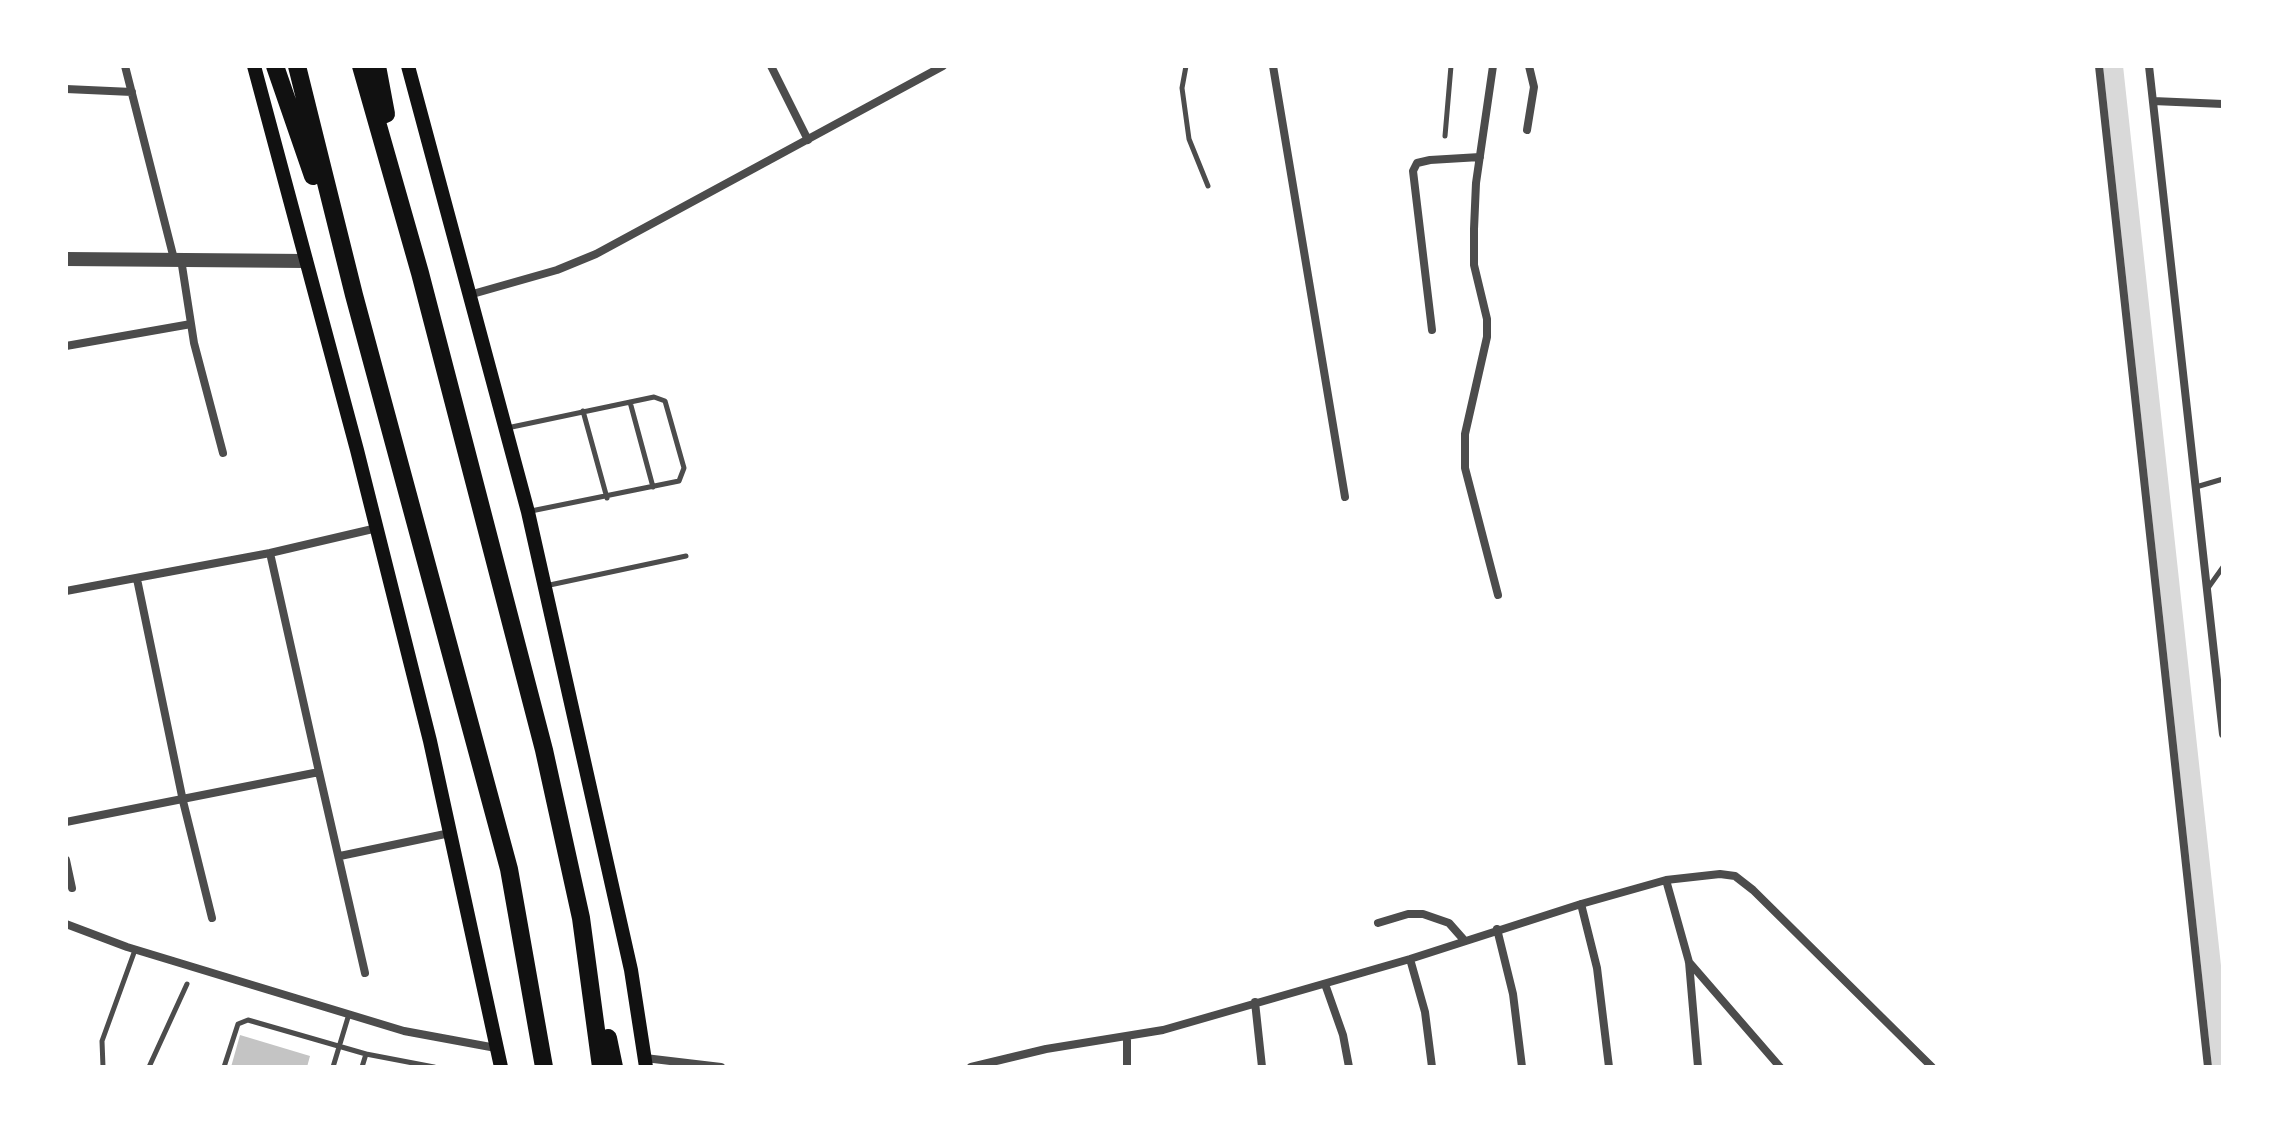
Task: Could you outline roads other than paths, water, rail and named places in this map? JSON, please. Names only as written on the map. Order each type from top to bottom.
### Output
[{"type":"highway","points":[[275,66],[354,295]]},
{"type":"highway","points":[[297,66],[354,295],[509,869],[544,1067]]},
{"type":"highway","points":[[361,66],[511,617],[614,1067]]},
{"type":"highway","points":[[377,66],[405,220]]},
{"type":"highway","points":[[581,918],[601,1067]]},
{"type":"main road","points":[[254,66],[377,528],[450,833],[501,1067]]},
{"type":"main road","points":[[408,66],[528,512],[631,970],[645,1062]]},
{"type":"street","points":[[125,66],[177,259],[223,453]]},
{"type":"street","points":[[771,66],[808,140]]},
{"type":"street","points":[[920,66],[925,76]]},
{"type":"street","points":[[469,295],[557,270],[596,254],[943,66]]},
{"type":"street","points":[[1273,66],[1345,497]]},
{"type":"street","points":[[1493,66],[1480,157],[1474,265],[1487,319],[1487,337],[1465,434],[1465,468],[1498,595]]},
{"type":"street","points":[[1527,130],[1534,87],[1529,66]]},
{"type":"street","points":[[2099,66],[2208,1067]]},
{"type":"street","points":[[2149,66],[2223,734]]},
{"type":"street","points":[[66,89],[132,92]]},
{"type":"street","points":[[2153,101],[2223,104]]},
{"type":"street","points":[[1432,330],[1413,171],[1417,163],[1430,160],[1480,157]]},
{"type":"street","points":[[66,259],[306,261]]},
{"type":"street","points":[[66,346],[191,324]]},
{"type":"street","points":[[66,591],[270,553],[377,528]]},
{"type":"street","points":[[270,553],[365,973]]},
{"type":"street","points":[[137,579],[183,801],[212,918]]},
{"type":"street","points":[[66,822],[319,772]]},
{"type":"street","points":[[340,856],[450,833]]},
{"type":"street","points":[[66,860],[72,888]]},
{"type":"street","points":[[971,1067],[1046,1049],[1163,1030],[1410,959],[1497,929],[1666,880],[1720,874],[1735,876],[1932,1067]]},
{"type":"street","points":[[1666,880],[1689,962],[1698,1067]]},
{"type":"street","points":[[1581,904],[1597,968],[1609,1067]]},
{"type":"street","points":[[1378,923],[1408,914],[1423,914],[1449,923],[1464,940]]},
{"type":"street","points":[[66,924],[135,950],[404,1031],[496,1048]]},
{"type":"street","points":[[1497,929],[1513,994],[1522,1067]]},
{"type":"street","points":[[1410,959],[1425,1012],[1432,1067]]},
{"type":"street","points":[[1689,962],[1780,1067]]},
{"type":"street","points":[[1325,984],[1343,1035],[1349,1067]]},
{"type":"street","points":[[1255,1002],[1262,1067]]},
{"type":"street","points":[[1127,1037],[1127,1067]]},
{"type":"street","points":[[645,1062],[721,1067]]},
{"type":"lane","points":[[1186,66],[1182,88],[1189,139],[1208,186]]},
{"type":"lane","points":[[1445,136],[1451,66]]},
{"type":"lane","points":[[506,428],[654,397],[665,401],[684,468],[679,481],[528,512]]},
{"type":"lane","points":[[630,402],[653,487]]},
{"type":"lane","points":[[583,411],[607,498]]},
{"type":"lane","points":[[2196,487],[2223,479]]},
{"type":"lane","points":[[544,586],[686,556]]},
{"type":"lane","points":[[2207,589],[2223,567]]},
{"type":"lane","points":[[103,1067],[102,1041],[135,950]]},
{"type":"lane","points":[[149,1067],[187,984]]},
{"type":"lane","points":[[333,1067],[350,1013]]},
{"type":"lane","points":[[224,1067],[238,1024],[248,1020],[366,1054],[434,1067]]},
{"type":"lane","points":[[362,1067],[366,1054]]},
{"type":"waterway","points":[[2113,66],[2222,1067]]}]
